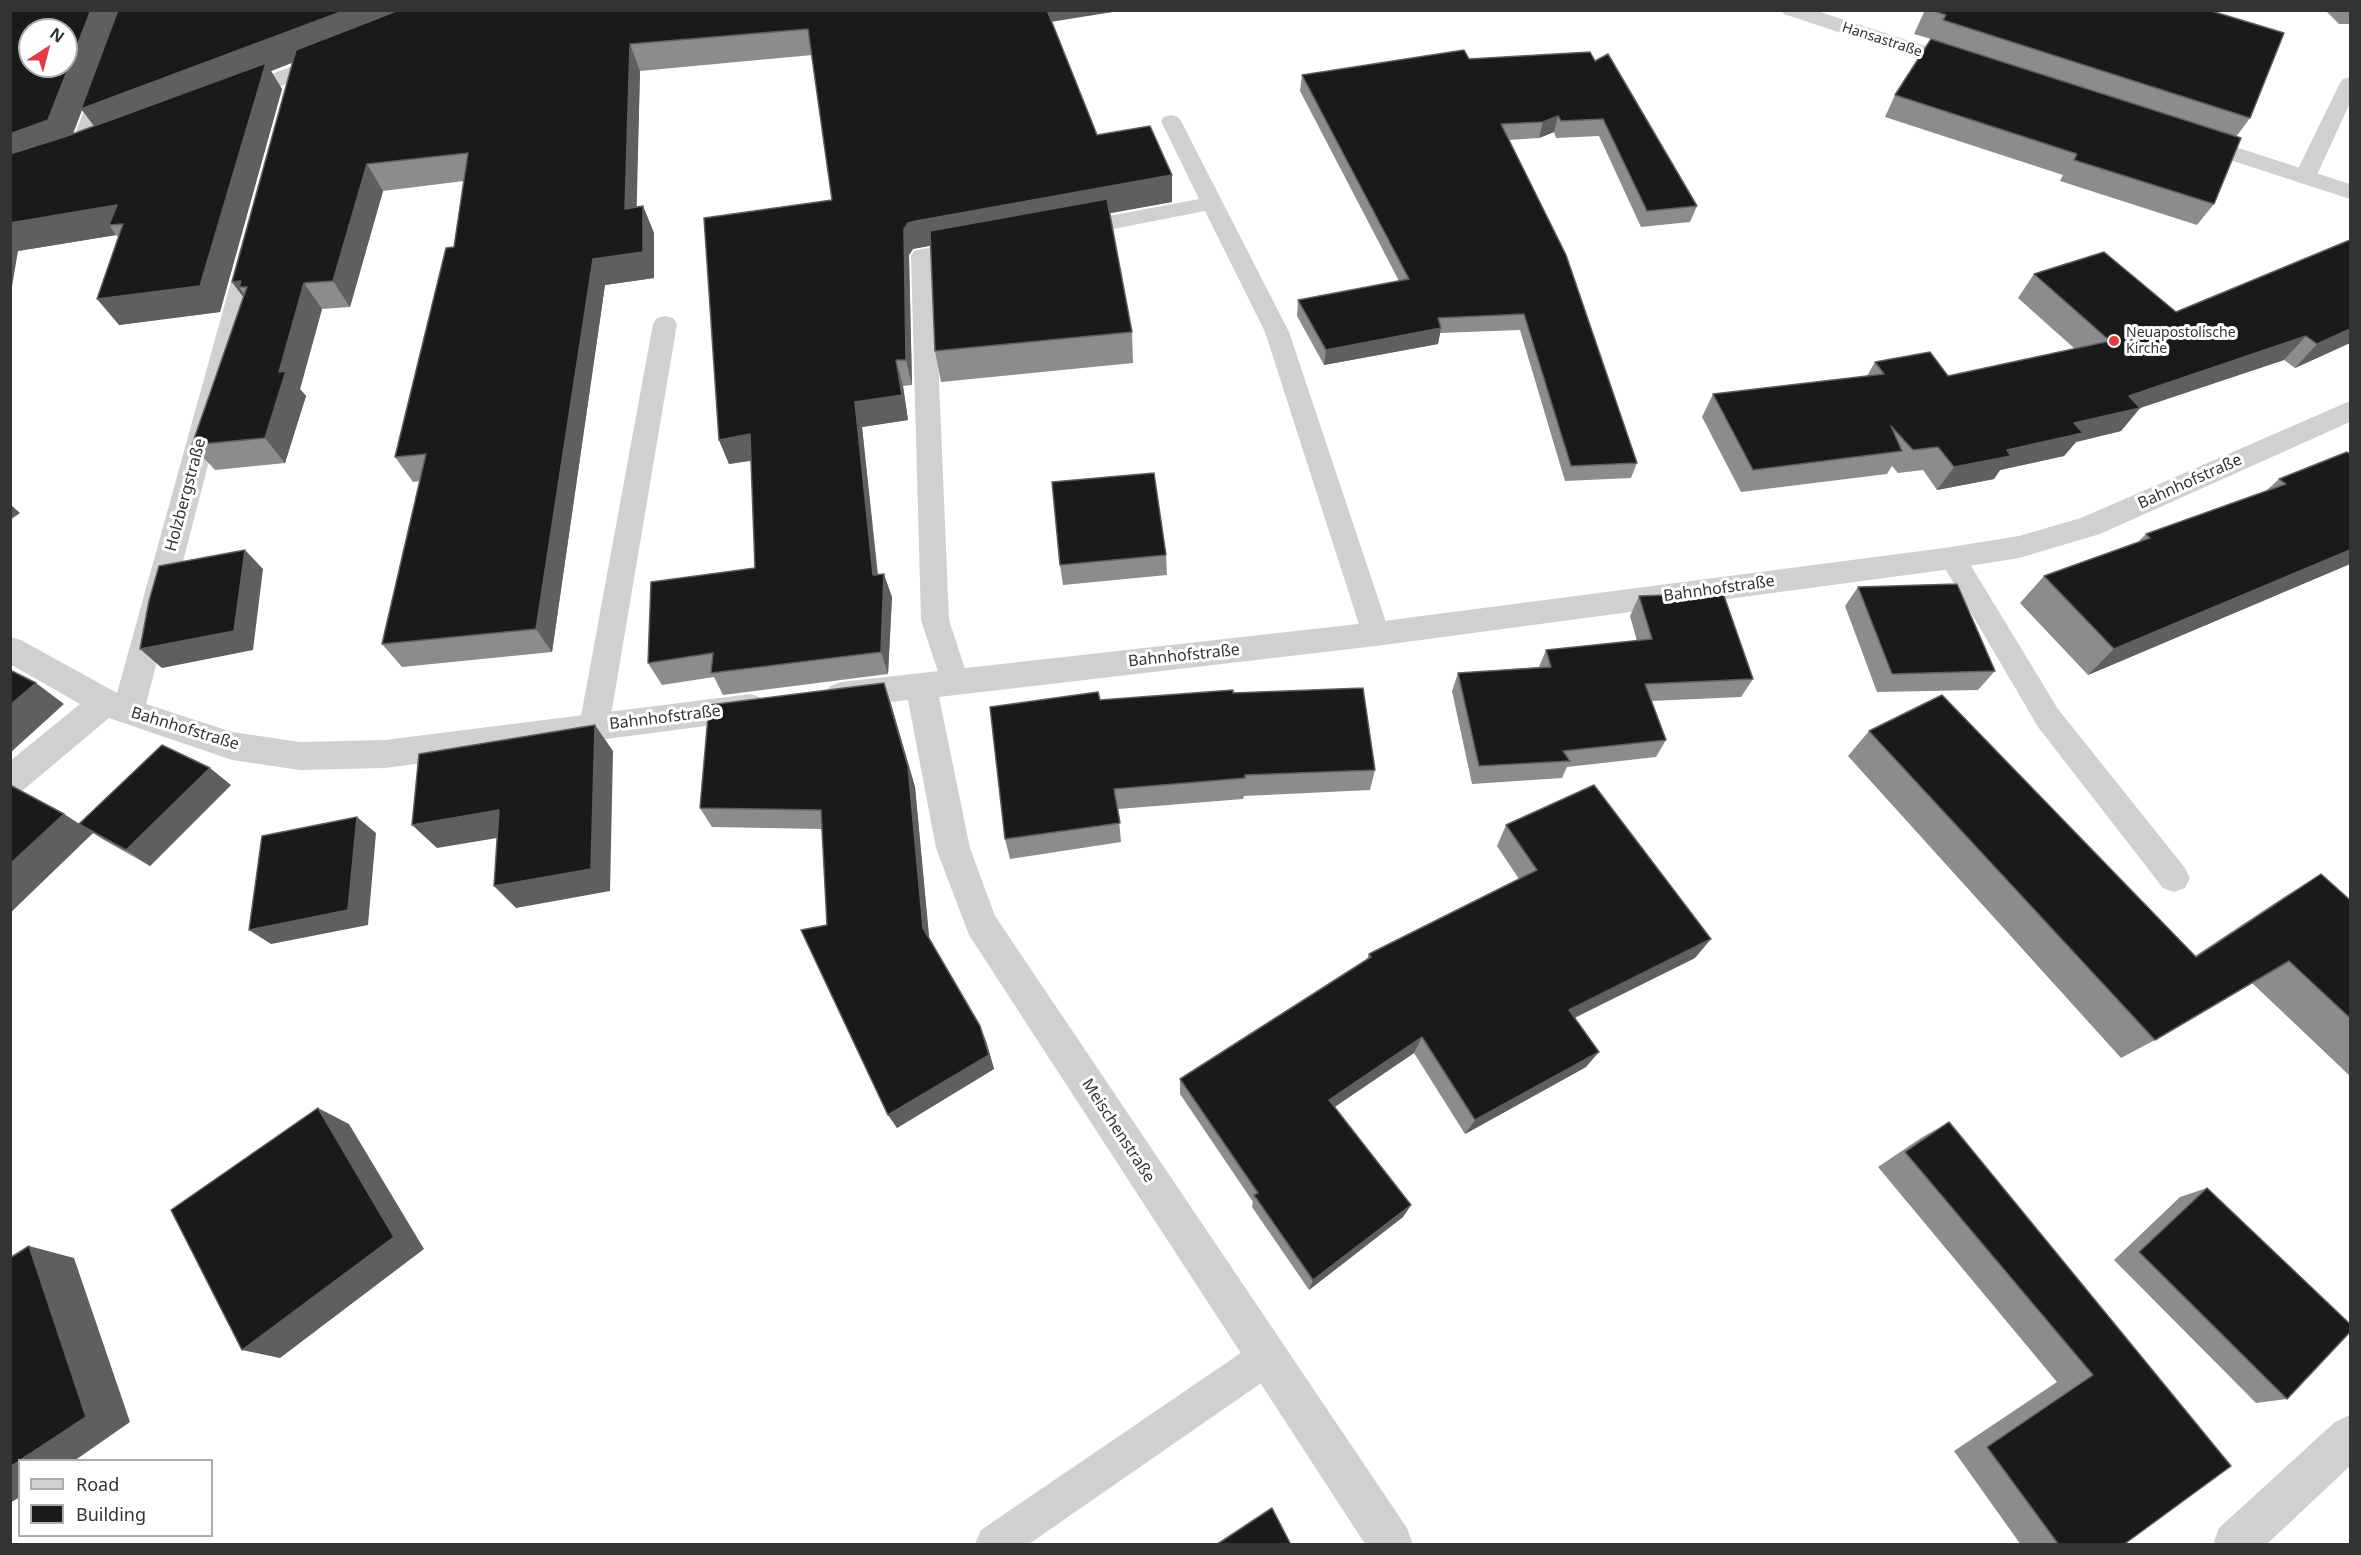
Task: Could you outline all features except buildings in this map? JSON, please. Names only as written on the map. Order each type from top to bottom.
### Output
[{"type":"street","points":[[80,154],[133,10]]},
{"type":"street","name":"Hansastraße","points":[[1791,10],[1981,72]]},
{"type":"street","points":[[220,102],[356,49]]},
{"type":"street","points":[[291,105],[300,70]]},
{"type":"street","points":[[2171,134],[2350,192]]},
{"type":"street","name":"Holzbergstraße","points":[[116,707],[257,231]]},
{"type":"street","name":"Bahnhofstraße","points":[[816,699],[938,683],[1376,634],[1952,558],[2019,547],[2090,526],[2350,411]]},
{"type":"street","name":"Bahnhofstraße","points":[[10,649],[116,707],[232,746],[300,756],[385,754],[781,703]]},
{"type":"street","name":"Meischenstraße","points":[[938,683],[953,848],[981,924],[1391,1545]]},
{"type":"street","points":[[10,781],[116,707]]},
{"type":"street","points":[[2235,1545],[2350,1437]]},
{"type":"lane","points":[[2306,177],[2350,84]]},
{"type":"lane","points":[[1171,121],[1277,332],[1376,634]]},
{"type":"lane","points":[[1047,235],[1213,203]]},
{"type":"lane","points":[[938,683],[922,256],[990,244]]},
{"type":"lane","points":[[594,727],[665,324]]},
{"type":"lane","points":[[1952,558],[2048,718],[2174,878]]},
{"type":"lane","points":[[995,1545],[1267,1357]]},
{"type":"place","name":"Neuapostolische Kirche","points":[[2114,341]]}]
